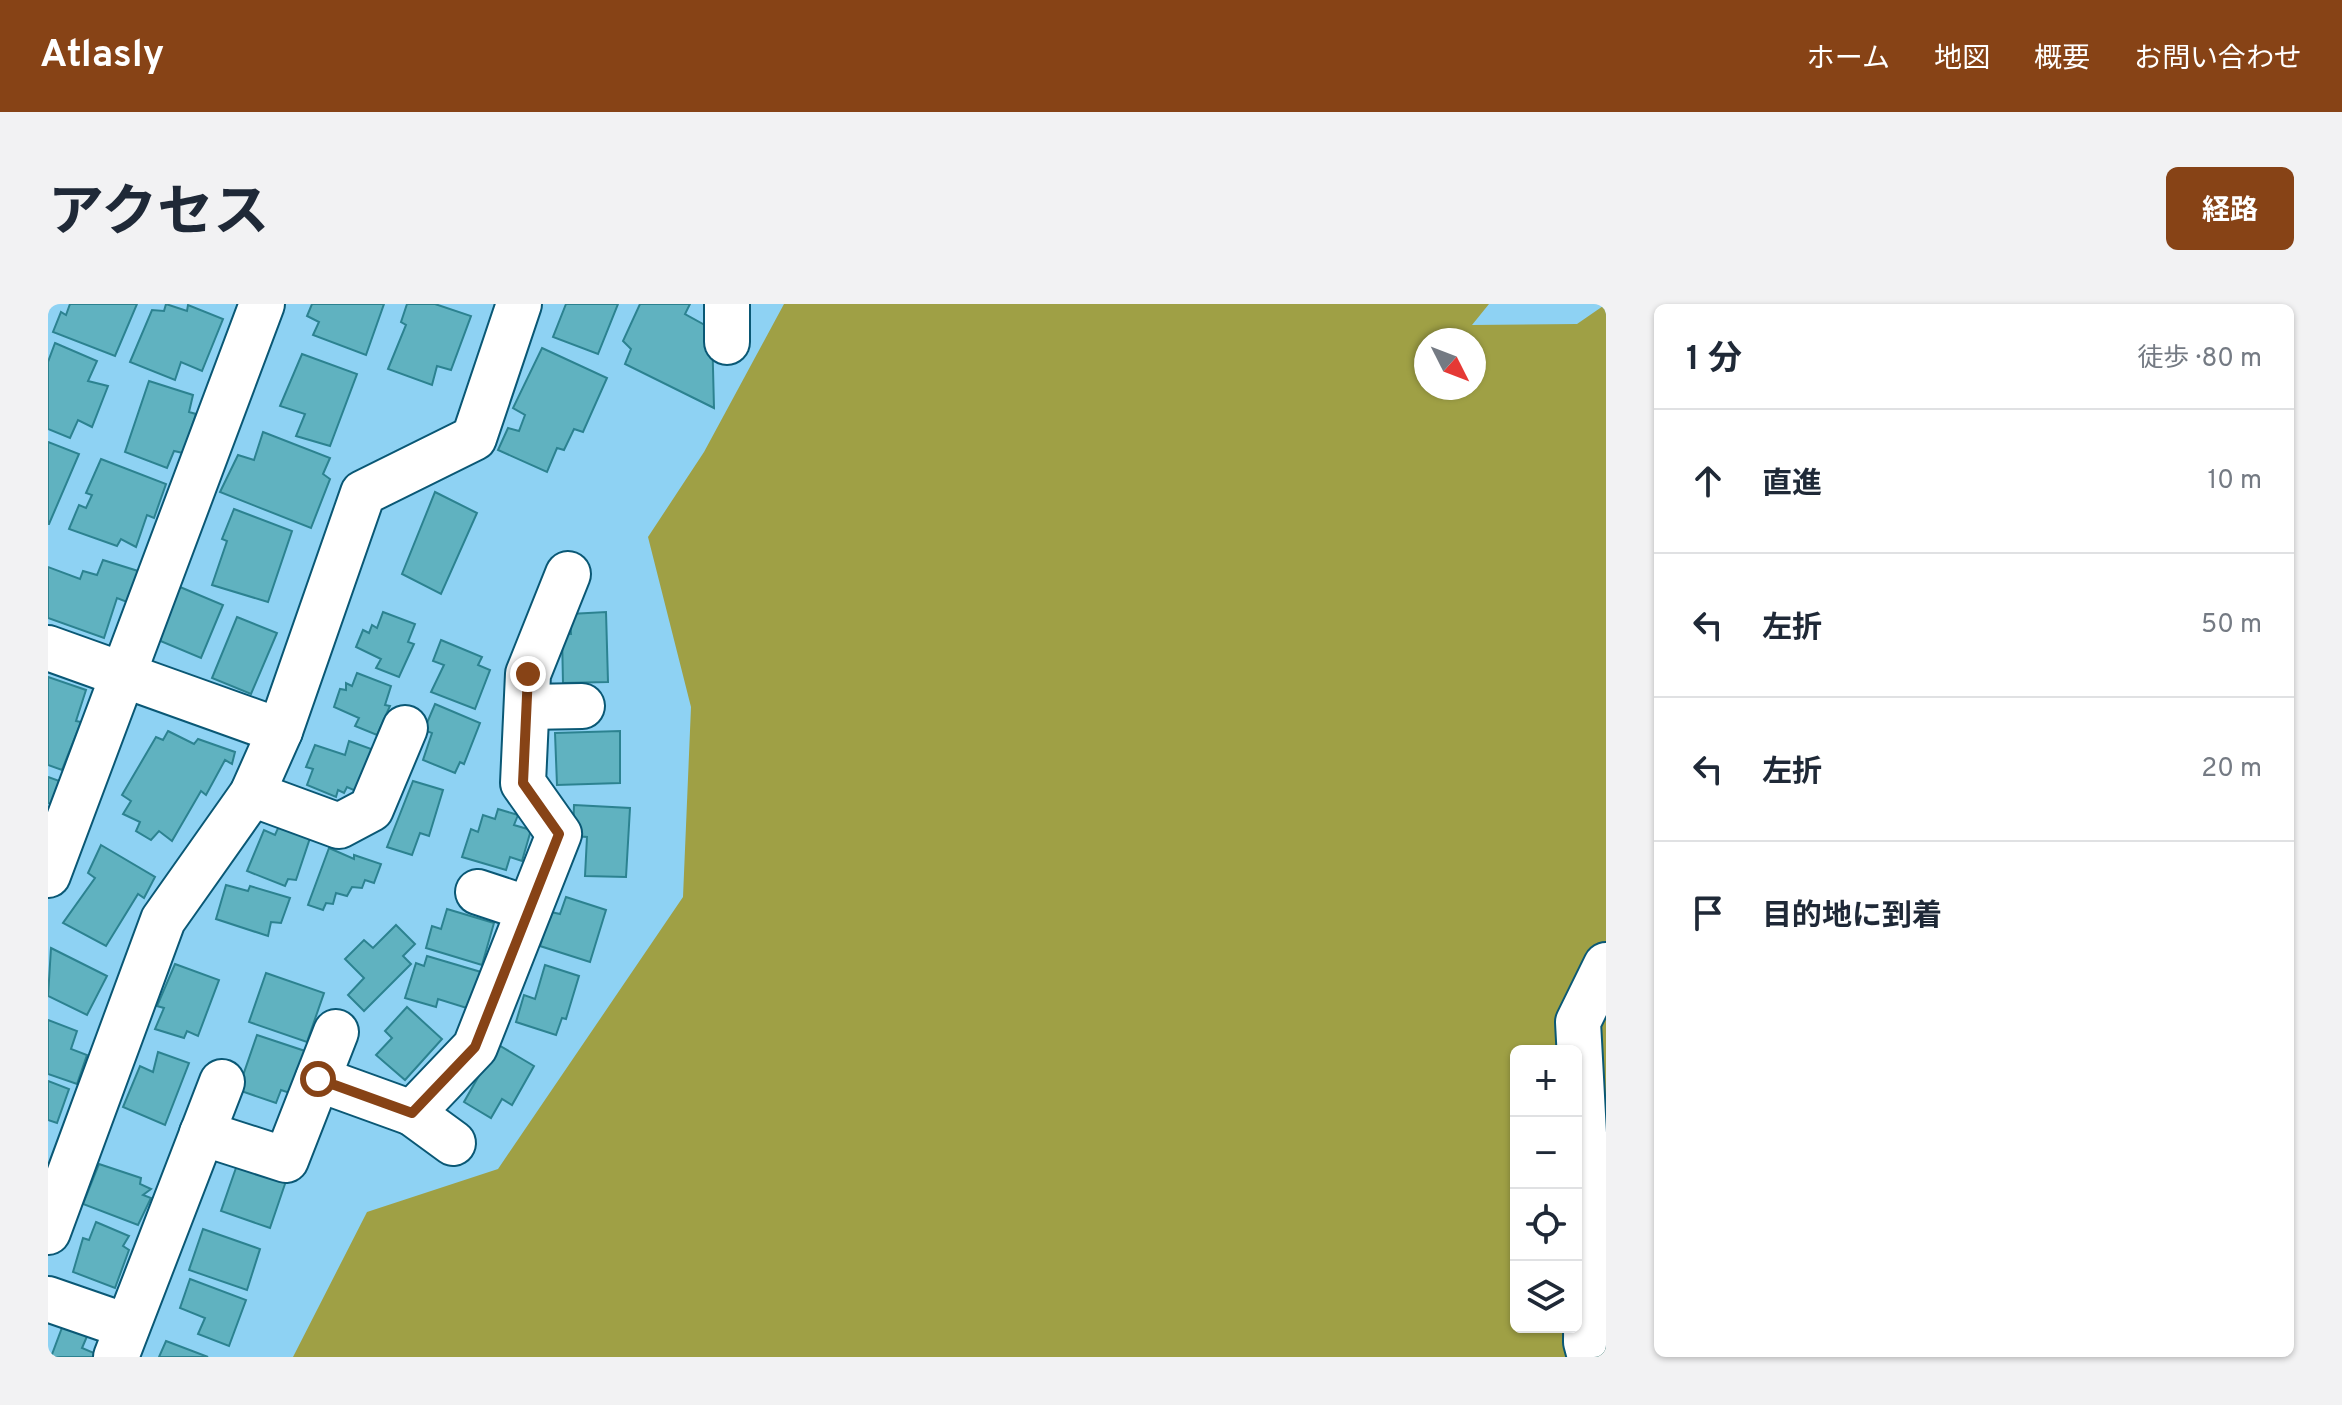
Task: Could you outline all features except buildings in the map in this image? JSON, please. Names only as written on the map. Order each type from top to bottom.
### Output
[{"type":"street","points":[[48,875],[262,304]]},
{"type":"street","points":[[48,1232],[163,920],[252,794],[280,731],[363,493],[474,438],[519,304]]},
{"type":"street","points":[[412,1113],[475,1047],[559,834],[523,783],[528,674],[568,574]]},
{"type":"street","points":[[48,648],[280,731]]},
{"type":"street","points":[[527,707],[582,706]]},
{"type":"street","points":[[252,794],[339,826],[371,809],[405,728]]},
{"type":"street","points":[[478,892],[529,909]]},
{"type":"street","points":[[1590,1357],[1586,1342],[1587,1189],[1578,1022],[1606,965]]},
{"type":"street","points":[[202,1133],[286,1160],[336,1032]]},
{"type":"street","points":[[318,1079],[412,1113],[453,1143]]},
{"type":"street","points":[[48,1299],[121,1342],[222,1082]]},
{"type":"shaded area","points":[[784,304],[1489,304],[1472,325],[1577,324],[1606,304],[1606,1357],[293,1357],[367,1212],[498,1169],[683,897],[691,707],[648,537],[704,452]]},
{"type":"route","points":[[318,1079],[412,1113],[475,1047],[559,834],[523,783],[528,674]]}]
